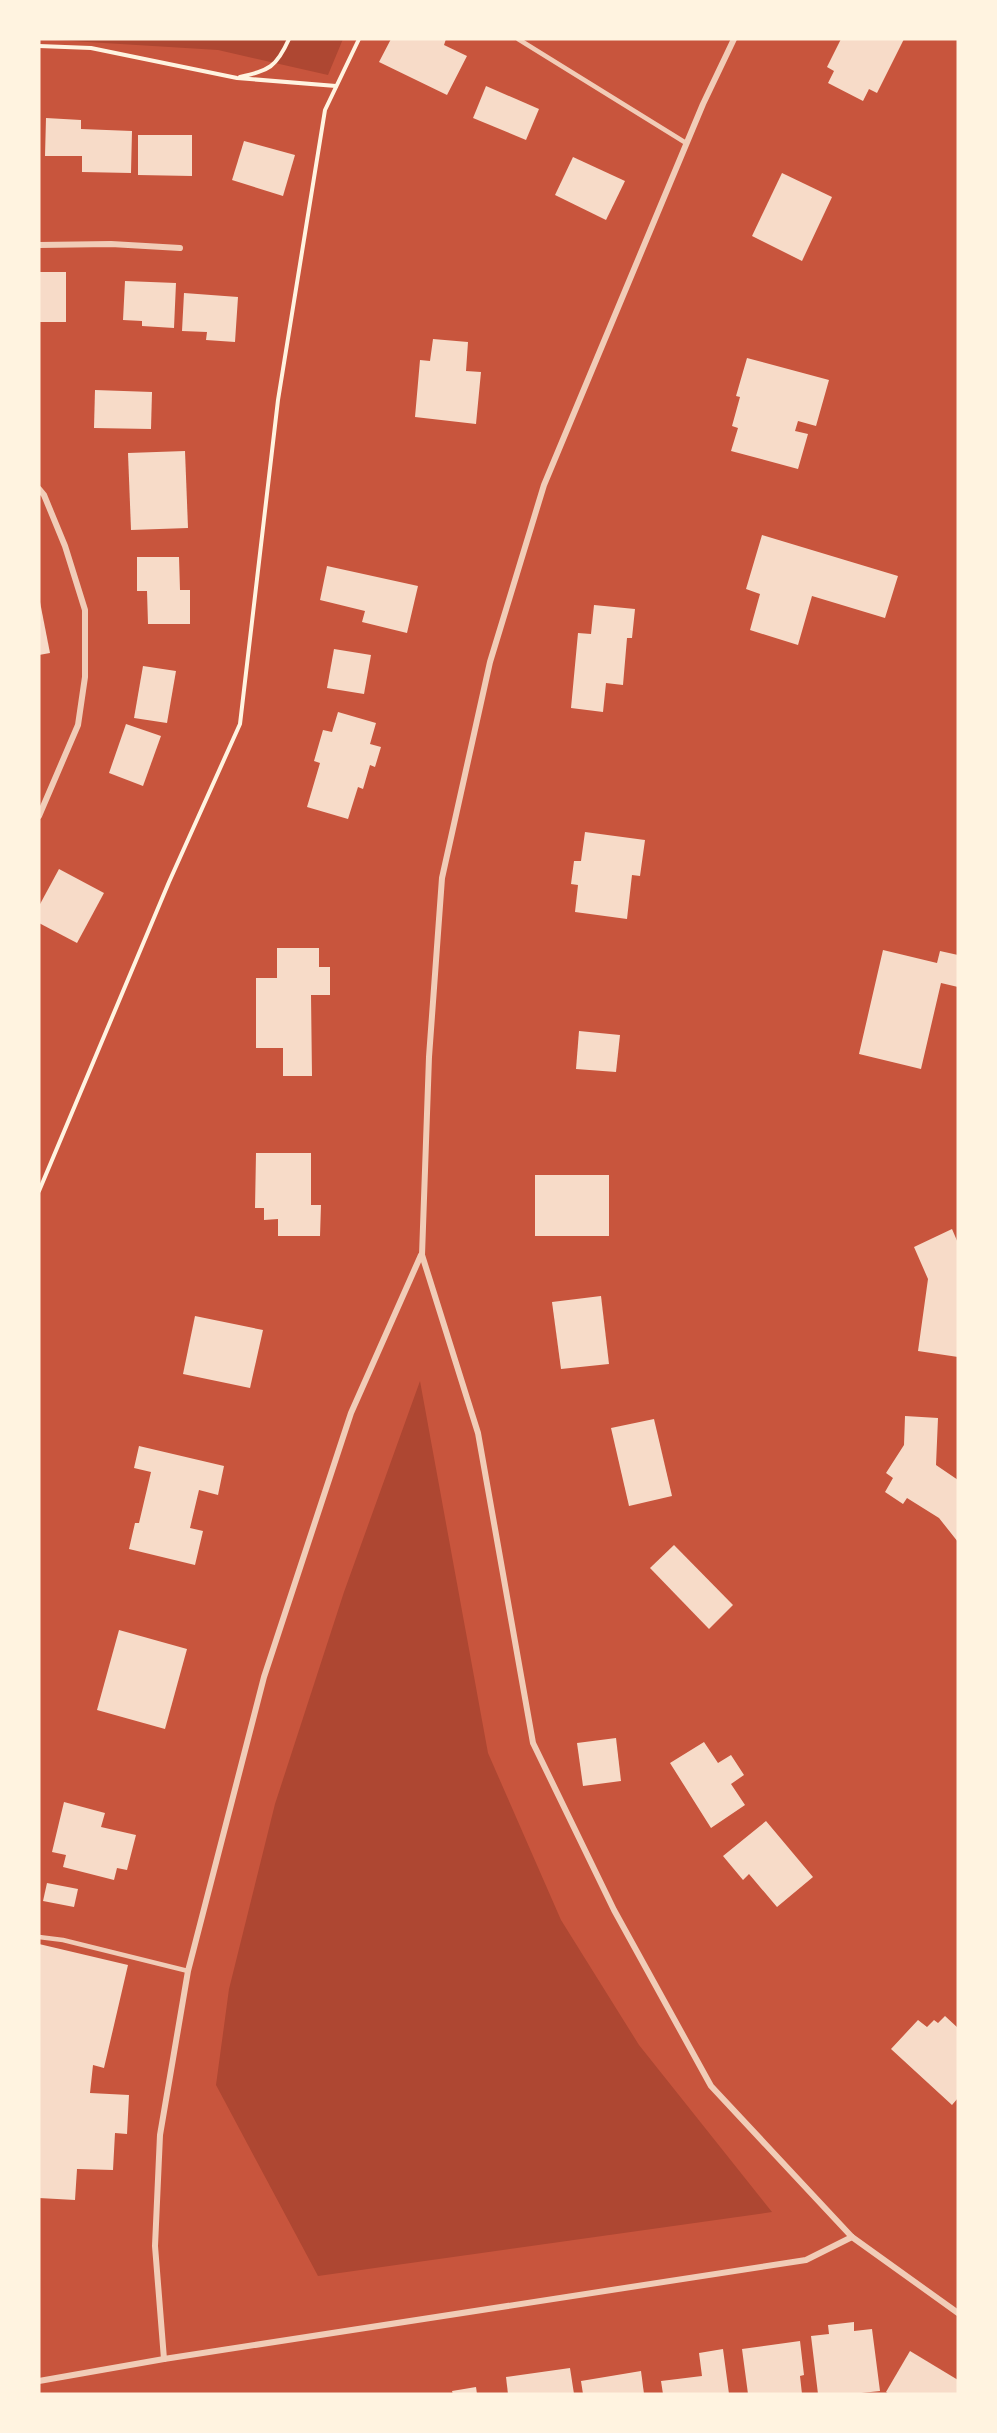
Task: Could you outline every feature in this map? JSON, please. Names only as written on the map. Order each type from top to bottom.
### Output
[{"type":"street","points":[[734,39],[686,143],[544,485],[490,662],[442,878],[429,1056],[422,1255],[478,1433],[533,1743],[614,1910],[711,2086],[852,2237],[958,2313]]},
{"type":"street","points":[[39,245],[111,244],[180,248]]},
{"type":"street","points":[[39,489],[44,495],[65,546],[85,610],[85,677],[78,725],[39,816]]},
{"type":"street","points":[[164,2359],[155,2246],[160,2135],[188,1971],[264,1677],[351,1413],[422,1255]]},
{"type":"street","points":[[39,2380],[806,2260],[852,2237]]},
{"type":"lane","points":[[518,39],[686,143]]},
{"type":"lane","points":[[39,1937],[63,1940],[188,1971]]},
{"type":"path","points":[[237,78],[267,71],[284,50],[289,39]]},
{"type":"path","points":[[39,1191],[169,882],[240,724],[278,399],[326,110],[359,39]]},
{"type":"path","points":[[39,46],[91,48],[237,78],[336,86]]},
{"type":"shaded area","points":[[39,39],[343,39],[328,75],[218,50]]},
{"type":"shaded area","points":[[420,1381],[488,1753],[561,1920],[639,2045],[772,2212],[318,2276],[216,2085],[229,1989],[275,1804],[344,1592]]},
{"type":"building","points":[[391,39],[446,39],[444,45],[467,56],[447,95],[379,62]]},
{"type":"building","points":[[841,39],[904,39],[877,93],[869,89],[863,101],[828,83],[834,71],[827,67]]},
{"type":"building","points":[[486,86],[539,109],[526,140],[473,118]]},
{"type":"building","points":[[46,118],[81,120],[81,129],[132,131],[131,173],[82,172],[82,156],[45,156]]},
{"type":"building","points":[[138,135],[192,135],[192,176],[138,175]]},
{"type":"building","points":[[244,141],[295,155],[283,196],[232,180]]},
{"type":"building","points":[[573,157],[625,181],[606,220],[555,195]]},
{"type":"building","points":[[782,173],[832,197],[802,261],[752,236]]},
{"type":"building","points":[[39,272],[66,272],[66,322],[39,322]]},
{"type":"building","points":[[125,281],[176,283],[174,328],[142,326],[142,321],[123,320]]},
{"type":"building","points":[[184,293],[238,297],[235,342],[206,340],[207,332],[182,331]]},
{"type":"building","points":[[433,339],[468,342],[466,371],[481,372],[476,424],[415,417],[420,360],[430,361]]},
{"type":"building","points":[[747,358],[829,380],[816,426],[798,421],[795,431],[808,434],[798,469],[731,451],[738,428],[732,426],[740,397],[736,396]]},
{"type":"building","points":[[95,390],[152,392],[151,429],[94,428]]},
{"type":"building","points":[[185,451],[188,528],[131,530],[128,453]]},
{"type":"building","points":[[762,535],[898,576],[885,618],[812,596],[798,645],[750,630],[760,594],[746,589]]},
{"type":"building","points":[[137,557],[179,557],[180,590],[190,590],[190,624],[148,624],[147,591],[137,591]]},
{"type":"building","points":[[327,566],[418,586],[407,633],[362,622],[365,611],[320,600]]},
{"type":"building","points":[[39,597],[50,653],[39,655]]},
{"type":"building","points":[[594,605],[635,609],[632,638],[627,638],[623,685],[606,683],[603,712],[571,708],[578,633],[591,634]]},
{"type":"building","points":[[334,649],[371,655],[364,694],[327,688]]},
{"type":"building","points":[[143,666],[176,671],[167,723],[134,718]]},
{"type":"building","points":[[338,712],[376,723],[370,744],[381,747],[375,767],[370,765],[363,789],[358,787],[348,819],[307,807],[320,763],[314,761],[323,730],[332,732]]},
{"type":"building","points":[[126,724],[161,736],[143,786],[109,773]]},
{"type":"building","points":[[585,832],[645,840],[640,876],[632,875],[627,919],[575,912],[578,885],[571,884],[574,861],[581,861]]},
{"type":"building","points":[[59,869],[104,893],[77,943],[39,923],[39,906]]},
{"type":"building","points":[[277,948],[319,948],[319,967],[330,967],[330,995],[311,995],[312,1076],[283,1076],[283,1048],[256,1048],[256,978],[277,978]]},
{"type":"building","points":[[883,950],[937,963],[940,951],[958,955],[958,987],[941,983],[921,1069],[859,1054]]},
{"type":"building","points":[[579,1031],[620,1035],[616,1072],[576,1069]]},
{"type":"building","points":[[256,1153],[311,1153],[311,1205],[321,1205],[320,1236],[278,1236],[278,1219],[264,1220],[264,1208],[255,1208]]},
{"type":"building","points":[[535,1175],[609,1175],[609,1236],[535,1236]]},
{"type":"building","points":[[952,1229],[958,1243],[958,1357],[918,1351],[928,1279],[914,1247]]},
{"type":"building","points":[[601,1296],[609,1364],[561,1369],[552,1302]]},
{"type":"building","points":[[195,1316],[263,1330],[250,1388],[183,1374]]},
{"type":"building","points":[[905,1416],[938,1418],[936,1465],[958,1480],[958,1542],[939,1518],[907,1498],[903,1504],[885,1492],[893,1478],[886,1473],[904,1445]]},
{"type":"building","points":[[654,1419],[672,1496],[629,1506],[611,1428]]},
{"type":"building","points":[[139,1446],[224,1466],[218,1495],[199,1490],[190,1528],[203,1531],[195,1565],[129,1549],[135,1523],[139,1523],[151,1472],[134,1468]]},
{"type":"building","points":[[674,1545],[733,1605],[709,1629],[650,1568]]},
{"type":"building","points":[[119,1630],[187,1649],[165,1729],[97,1710]]},
{"type":"building","points":[[616,1738],[621,1781],[583,1786],[577,1743]]},
{"type":"building","points":[[704,1742],[718,1763],[731,1755],[744,1775],[731,1784],[745,1805],[711,1828],[670,1763]]},
{"type":"building","points":[[64,1802],[105,1813],[101,1827],[136,1835],[127,1870],[117,1868],[114,1880],[63,1867],[66,1855],[52,1852]]},
{"type":"building","points":[[766,1821],[813,1877],[777,1907],[749,1874],[743,1880],[723,1856]]},
{"type":"building","points":[[47,1883],[78,1889],[74,1907],[43,1901]]},
{"type":"building","points":[[39,1944],[128,1965],[104,2068],[93,2065],[90,2093],[129,2095],[127,2134],[115,2133],[113,2170],[77,2169],[75,2200],[39,2198]]},
{"type":"building","points":[[945,2016],[958,2028],[958,2098],[952,2105],[891,2049],[918,2020],[927,2027],[934,2020],[938,2023]]},
{"type":"building","points":[[854,2322],[854,2331],[872,2329],[880,2391],[818,2394],[811,2336],[829,2334],[828,2325]]},
{"type":"building","points":[[800,2341],[804,2375],[800,2376],[802,2394],[748,2394],[742,2349]]},
{"type":"building","points":[[723,2349],[729,2394],[663,2394],[661,2381],[702,2376],[699,2353]]},
{"type":"building","points":[[910,2351],[958,2380],[958,2394],[889,2394],[886,2392]]},
{"type":"building","points":[[570,2368],[574,2394],[508,2394],[506,2377]]},
{"type":"building","points":[[641,2371],[644,2394],[583,2394],[581,2381]]},
{"type":"building","points":[[476,2387],[477,2394],[453,2394],[452,2391]]}]
